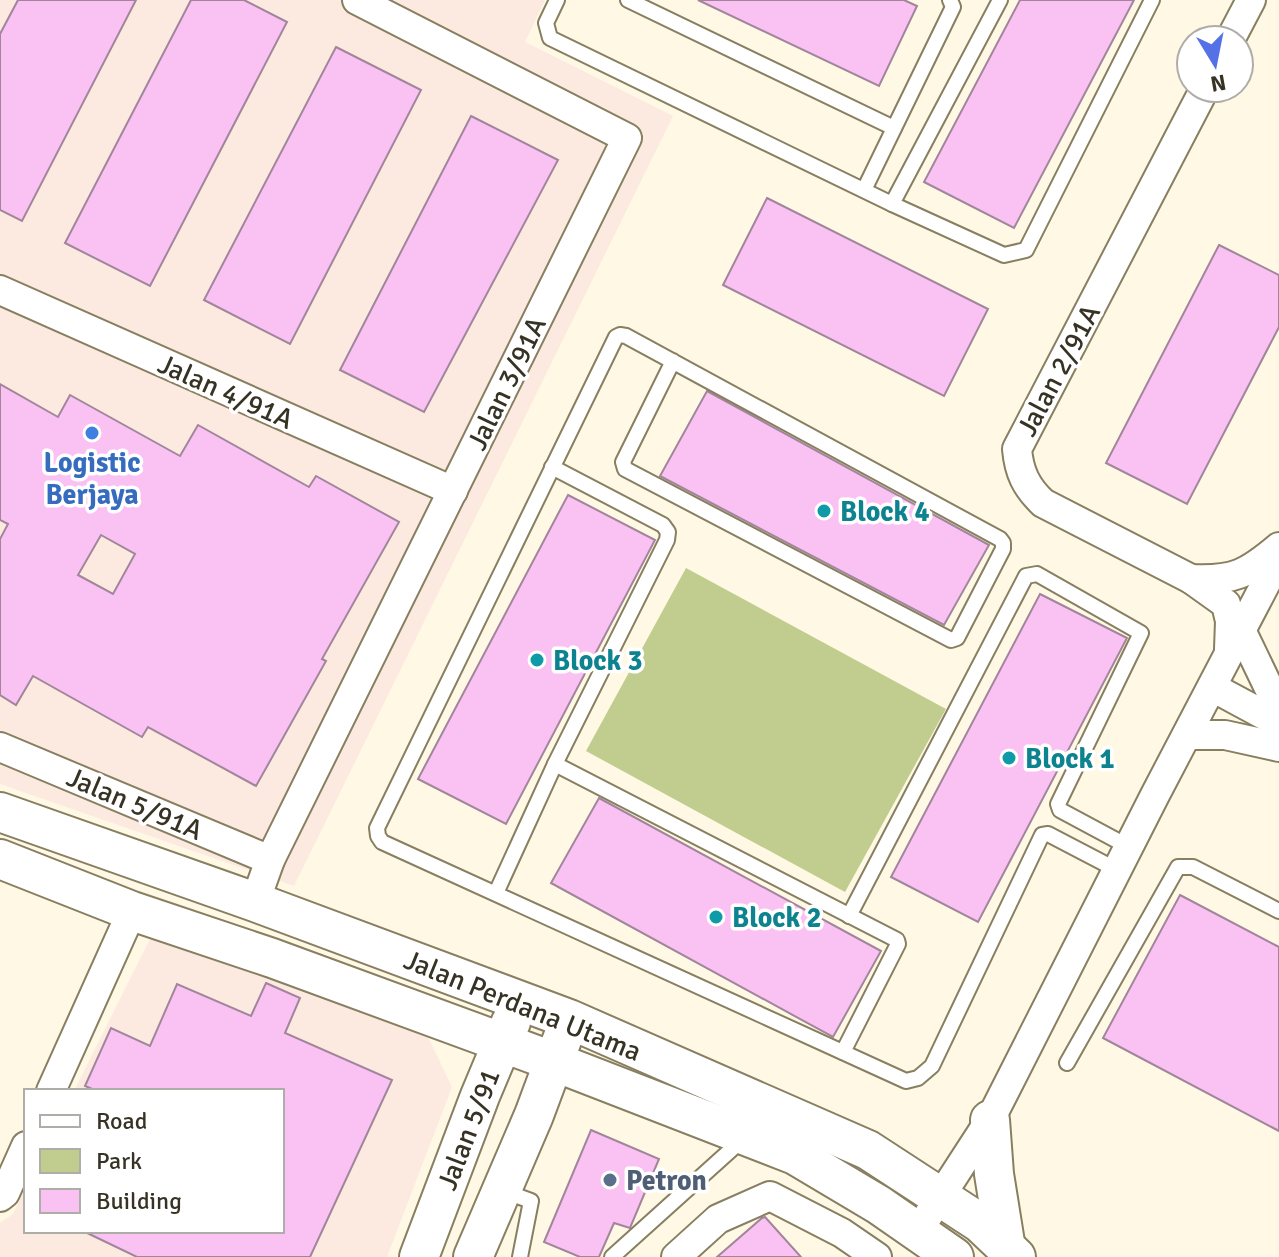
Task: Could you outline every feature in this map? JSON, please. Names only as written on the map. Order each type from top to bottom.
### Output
[{"type":"street","name":"Jalan 3/91A","points":[[255,902],[270,860],[627,138],[357,0]]},
{"type":"street","points":[[1238,24],[1251,0]]},
{"type":"street","name":"Jalan 2/91A","points":[[1197,104],[1017,449],[1018,467],[1029,490],[1043,503],[1191,579],[1226,604],[1230,621],[1228,658]]},
{"type":"street","name":"Jalan 4/91A","points":[[0,290],[453,491]]},
{"type":"street","name":"Jalan 2/91A","points":[[1191,579],[1217,580],[1241,575],[1279,547]]},
{"type":"street","points":[[918,1231],[990,1120],[1207,696],[1242,632],[1271,593],[1279,558]]},
{"type":"street","points":[[1242,632],[1279,709]]},
{"type":"street","points":[[1207,696],[1279,723]]},
{"type":"street","points":[[1207,696],[1279,747]]},
{"type":"street","points":[[1187,735],[1225,735],[1279,747]]},
{"type":"street","name":"Jalan 5/91A","points":[[0,747],[270,860]]},
{"type":"street","name":"Jalan Perdana Utama","points":[[0,812],[255,902],[569,1019],[868,1150],[980,1223],[1011,1253]]},
{"type":"street","name":"Jalan Perdana Utama","points":[[0,859],[132,911],[555,1062],[795,1155],[918,1231],[954,1257]]},
{"type":"street","points":[[255,902],[252,920],[257,933],[306,972]]},
{"type":"street","points":[[52,1089],[132,911]]},
{"type":"street","name":"Jalan 5/91","points":[[419,1257],[520,1001]]},
{"type":"street","name":"Jalan 5/91","points":[[473,1257],[534,1115],[569,1019]]},
{"type":"street","points":[[453,1026],[478,1068],[480,1096]]},
{"type":"street","points":[[534,1115],[582,1095],[627,1089]]},
{"type":"street","points":[[990,1120],[994,1174],[1011,1253]]},
{"type":"street","points":[[2,1193],[24,1150]]},
{"type":"street","points":[[676,1257],[718,1219],[770,1196],[842,1233],[877,1257]]},
{"type":"lane","points":[[557,0],[546,23],[550,38],[1004,255],[1026,250],[1152,0]]},
{"type":"lane","points":[[628,0],[894,128]]},
{"type":"lane","points":[[864,190],[953,7],[950,0]]},
{"type":"lane","points":[[892,204],[1000,0]]},
{"type":"lane","points":[[673,361],[623,462],[625,469],[951,640],[957,638],[1003,549],[1000,539],[673,361],[626,336],[616,337],[377,828],[382,842],[906,1081],[918,1078],[932,1066],[1044,834],[1123,859]]},
{"type":"lane","points":[[496,893],[555,764],[667,540],[668,532],[663,525],[552,467]]},
{"type":"lane","points":[[849,916],[1030,573],[1037,574],[1141,633],[1058,804],[1060,810],[1123,859]]},
{"type":"lane","points":[[555,764],[897,940],[898,944],[843,1052]]},
{"type":"lane","points":[[1067,1063],[1178,867],[1193,867],[1279,911]]},
{"type":"lane","points":[[612,1257],[747,1136]]},
{"type":"lane","points":[[501,1190],[531,1201],[520,1257]]},
{"type":"shaded area","points":[[0,0],[545,0],[525,42],[673,116],[294,886],[0,784]]},
{"type":"shaded area","points":[[153,933],[428,1037],[452,1087],[387,1257],[0,1257],[0,1223],[13,1214],[24,1191],[24,1233],[284,1233],[284,1089],[75,1089]]},
{"type":"green space","points":[[686,568],[946,709],[845,892],[586,751]]},
{"type":"building","points":[[18,0],[136,0],[22,221],[0,210],[0,34]]},
{"type":"building","points":[[191,0],[244,0],[287,22],[150,286],[65,243]]},
{"type":"building","points":[[698,0],[904,0],[917,6],[879,86]]},
{"type":"building","points":[[1020,0],[1134,0],[1014,228],[924,182]]},
{"type":"building","points":[[336,47],[421,90],[290,344],[204,300]]},
{"type":"building","points":[[471,116],[558,160],[424,412],[340,370]]},
{"type":"building","points":[[767,198],[988,309],[944,396],[723,285]]},
{"type":"building","points":[[1219,245],[1279,275],[1279,327],[1187,504],[1106,463]]},
{"type":"building","points":[[0,384],[58,417],[70,395],[180,456],[198,425],[309,487],[316,476],[399,522],[322,659],[326,661],[256,786],[148,727],[142,737],[33,676],[16,705],[0,695],[0,539],[8,524],[0,520]],"holes":[[[101,535],[135,554],[113,594],[78,575]]]},
{"type":"building","name":"Block 4","points":[[707,391],[989,545],[944,625],[660,476]]},
{"type":"building","name":"Block 3","points":[[568,495],[655,540],[506,824],[418,779]]},
{"type":"building","name":"Block 1","points":[[1040,594],[1127,638],[978,922],[891,877]]},
{"type":"building","name":"Block 2","points":[[599,798],[881,951],[833,1037],[551,883]]},
{"type":"building","points":[[1180,895],[1279,947],[1279,1131],[1103,1038]]},
{"type":"building","points":[[266,983],[300,998],[285,1033],[392,1080],[310,1257],[137,1257],[87,1233],[284,1233],[284,1089],[92,1089],[85,1086],[111,1028],[150,1046],[177,984],[251,1016]]},
{"type":"building","name":"Petron","points":[[591,1130],[659,1159],[630,1228],[614,1223],[599,1257],[580,1257],[544,1242]]},
{"type":"building","points":[[765,1217],[801,1257],[717,1257],[762,1218]]},
{"type":"place","name":"Logistic Berjaya","points":[[92,433]]},
{"type":"place","name":"Block 4","points":[[824,511]]},
{"type":"place","name":"Block 3","points":[[537,660]]},
{"type":"place","name":"Block 1","points":[[1009,758]]},
{"type":"place","name":"Block 2","points":[[716,917]]},
{"type":"place","name":"Petron","points":[[610,1180]]}]
